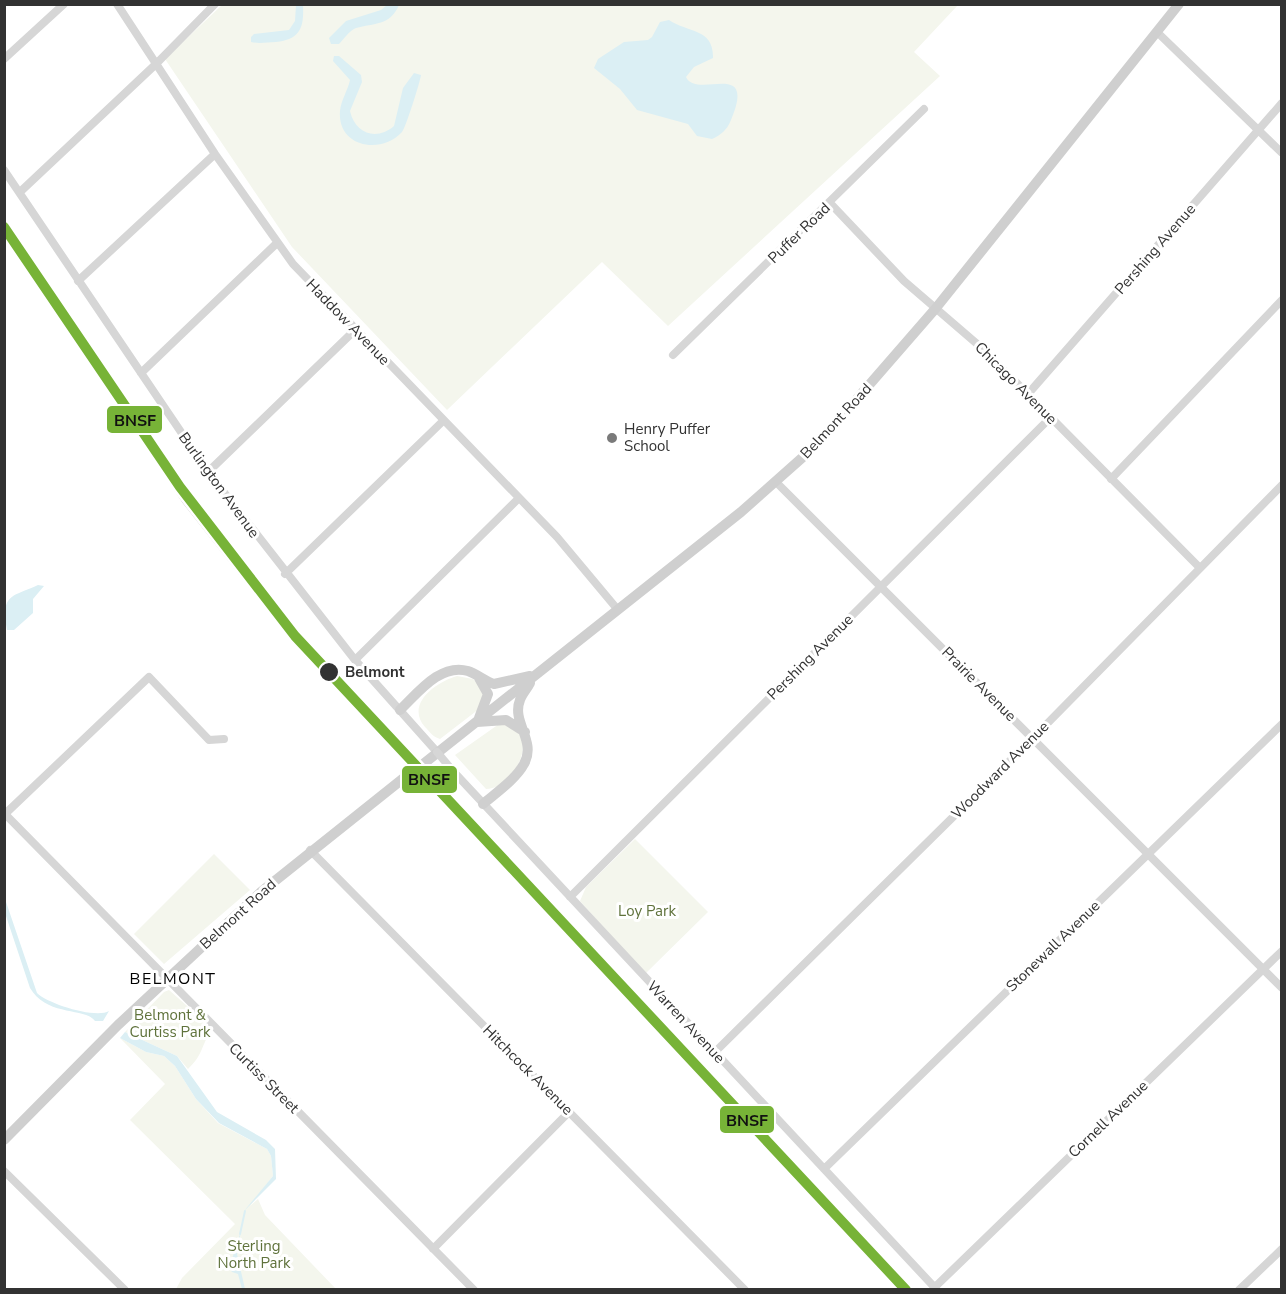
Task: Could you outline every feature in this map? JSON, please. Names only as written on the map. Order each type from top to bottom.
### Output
[{"type":"main road","name":"Belmont Road","points":[[422,765],[777,483],[836,423],[936,308],[1179,4]]},
{"type":"main road","points":[[400,710],[434,678],[445,672],[461,670],[477,675],[489,683],[502,685],[535,675]]},
{"type":"main road","points":[[477,675],[488,694],[477,722],[506,720],[525,732]]},
{"type":"main road","points":[[483,804],[522,767],[528,746],[519,715],[519,704],[535,675]]},
{"type":"main road","name":"Belmont Road","points":[[4,1140],[167,979],[310,850],[405,777]]},
{"type":"street","points":[[4,59],[64,4]]},
{"type":"street","name":"Haddow Avenue","points":[[117,4],[215,154],[277,243],[355,330],[565,546],[618,610]]},
{"type":"street","points":[[20,192],[156,64],[215,4]]},
{"type":"street","points":[[1157,32],[1281,153]]},
{"type":"street","name":"Pershing Avenue","points":[[1028,394],[1281,103]]},
{"type":"street","name":"Puffer Road","points":[[673,355],[924,109]]},
{"type":"street","points":[[78,281],[215,154]]},
{"type":"street","name":"Burlington Avenue","points":[[4,170],[207,472],[285,574],[355,660],[437,752]]},
{"type":"street","name":"Chicago Avenue","points":[[830,203],[904,280],[1028,394],[1199,567]]},
{"type":"street","points":[[141,373],[277,243]]},
{"type":"street","points":[[1111,478],[1281,300]]},
{"type":"street","points":[[207,472],[355,330]]},
{"type":"street","name":"Pershing Avenue","points":[[570,897],[1051,417]]},
{"type":"street","points":[[285,574],[443,421]]},
{"type":"street","name":"Prairie Avenue","points":[[777,483],[1281,988]]},
{"type":"street","name":"Woodward Avenue","points":[[715,1052],[1033,738],[1281,485]]},
{"type":"street","points":[[355,660],[519,498]]},
{"type":"street","points":[[5,814],[149,677],[209,740],[224,739]]},
{"type":"street","name":"Stonewall Avenue","points":[[824,1169],[1281,724]]},
{"type":"street","name":"Warren Avenue","points":[[437,752],[936,1288]]},
{"type":"street","name":"Curtiss Street","points":[[5,814],[474,1290]]},
{"type":"street","name":"Hitchcock Avenue","points":[[310,850],[745,1290]]},
{"type":"street","name":"Cornell Avenue","points":[[936,1288],[1281,951]]},
{"type":"street","points":[[433,1249],[569,1112]]},
{"type":"street","points":[[4,1171],[125,1290]]},
{"type":"street","points":[[1239,1290],[1281,1249]]},
{"type":"green space","points":[[222,5],[958,5],[914,52],[940,76],[668,326],[602,262],[447,410],[292,247],[165,59]]},
{"type":"green space","points":[[457,676],[473,679],[485,691],[479,709],[440,739],[433,736],[420,718],[421,702],[440,683]]},
{"type":"green space","points":[[499,724],[513,728],[520,736],[523,746],[521,758],[516,769],[507,779],[497,786],[486,789],[455,755]]},
{"type":"green space","name":"Loy Park","points":[[635,839],[708,912],[645,974],[580,901],[586,887]]},
{"type":"green space","points":[[214,854],[250,890],[164,964],[134,934]]},
{"type":"green space","name":"Belmont & Curtiss Park","points":[[169,990],[213,1029],[197,1058],[188,1069],[177,1056],[125,1032],[164,992]]},
{"type":"green space","name":"Sterling North Park","points":[[120,1038],[146,1052],[164,1056],[175,1066],[196,1099],[218,1123],[267,1149],[271,1156],[273,1176],[250,1206],[258,1199],[265,1215],[336,1289],[176,1289],[182,1278],[235,1224],[130,1120],[165,1084]]},
{"type":"shaded area","points":[[296,5],[303,5],[303,20],[296,35],[276,42],[251,42],[254,34],[289,30],[295,21]]},
{"type":"shaded area","points":[[387,5],[399,5],[391,17],[375,24],[356,28],[339,44],[331,44],[329,38],[346,21],[381,10]]},
{"type":"shaded area","points":[[669,20],[705,36],[712,48],[713,58],[694,67],[686,77],[692,83],[731,85],[736,90],[737,101],[729,124],[723,132],[712,139],[697,136],[688,124],[637,110],[620,89],[594,68],[598,59],[624,42],[648,40],[660,22]]},
{"type":"shaded area","points":[[334,56],[339,56],[361,75],[362,82],[350,111],[357,125],[368,133],[381,133],[394,126],[403,88],[414,73],[421,75],[402,132],[393,139],[372,145],[353,140],[345,133],[340,111],[350,80],[333,61]]},
{"type":"shaded area","points":[[38,585],[44,586],[33,599],[33,613],[14,630],[7,630],[5,609],[10,598]]},
{"type":"shaded area","points":[[4,896],[37,993],[51,1002],[83,1012],[109,1011],[103,1021],[95,1021],[83,1014],[55,1007],[37,997],[30,988],[5,913]]},
{"type":"shaded area","points":[[125,1032],[177,1056],[217,1112],[266,1140],[275,1149],[276,1179],[244,1211],[273,1176],[271,1156],[267,1149],[219,1123],[196,1099],[175,1066],[164,1056],[146,1052],[120,1038]]},
{"type":"shaded area","points":[[241,1231],[237,1254],[245,1289],[242,1289],[238,1274],[232,1272],[227,1265],[232,1259]]},
{"type":"waterway","points":[[240,1234],[245,1211]]},
{"type":"tunnel","points":[[405,777],[422,765]]},
{"type":"railway","points":[[4,235],[184,501],[289,635],[900,1290]]},
{"type":"transit line","name":"BNSF","points":[[4,227],[180,487],[295,636],[906,1290]]},
{"type":"place","name":"Henry Puffer School","points":[[612,438]]},
{"type":"place","name":"Belmont","points":[[329,672]]},
{"type":"district","name":"BELMONT","points":[[173,979]]}]
